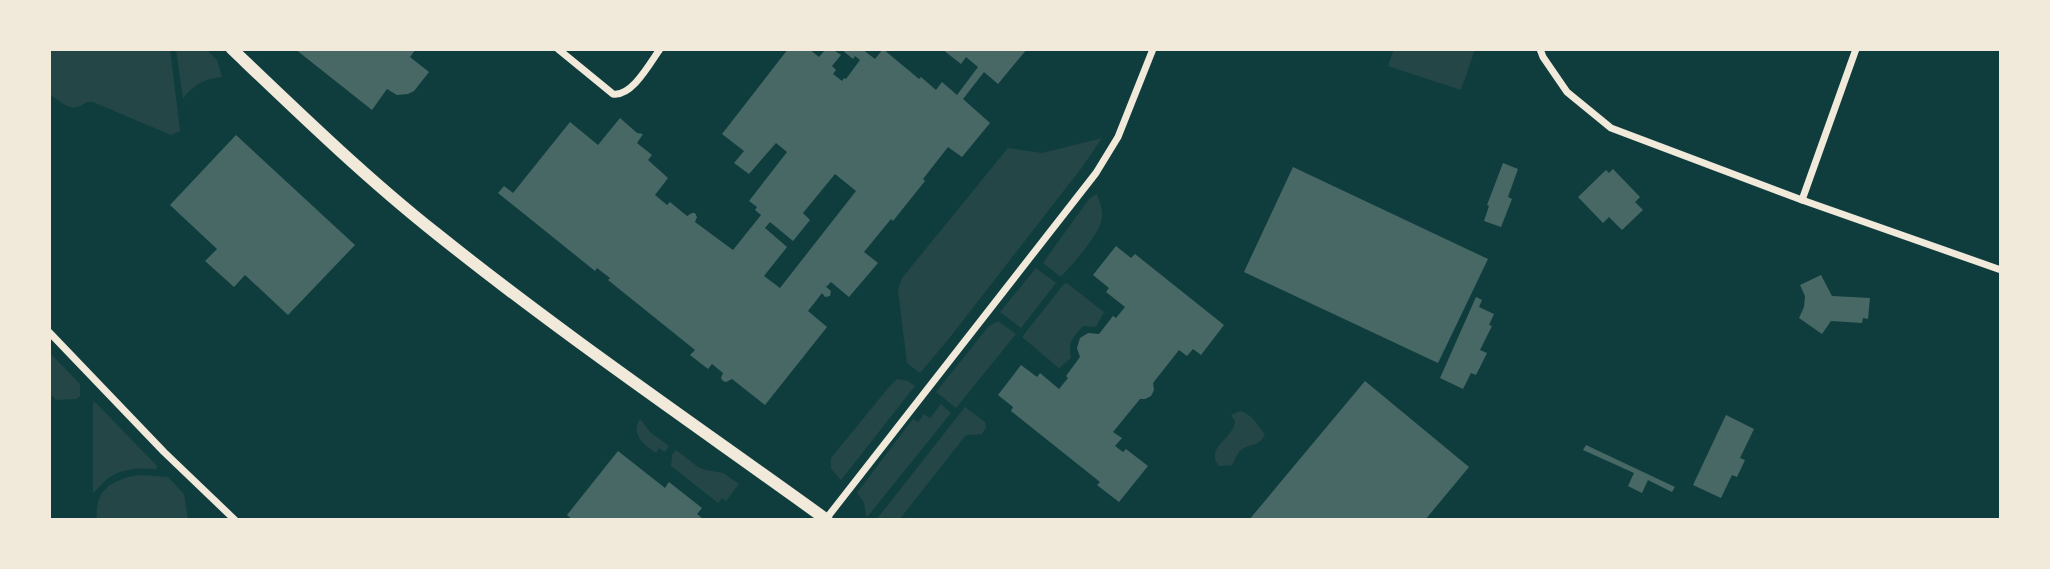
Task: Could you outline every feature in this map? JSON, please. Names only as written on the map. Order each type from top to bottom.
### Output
[{"type":"street","points":[[232,49],[436,234],[524,302],[827,519],[1096,173],[1118,137],[1153,49]]},
{"type":"street","points":[[558,49],[613,94],[620,95],[630,90],[660,49]]},
{"type":"street","points":[[1539,49],[1567,92],[1611,128],[1802,201],[2001,270]]},
{"type":"street","points":[[1802,201],[1856,49]]},
{"type":"street","points":[[49,332],[164,452],[235,520]]},
{"type":"shaded area","points":[[49,49],[170,49],[180,131],[171,135],[93,102],[76,107],[64,104],[49,94]]},
{"type":"shaded area","points":[[176,49],[206,49],[217,60],[222,77],[200,83],[183,99]]},
{"type":"shaded area","points":[[1394,49],[1475,49],[1461,90],[1388,66]]},
{"type":"shaded area","points":[[1102,138],[1083,166],[920,373],[907,363],[898,290],[902,278],[1008,148],[1042,153]]},
{"type":"shaded area","points":[[1097,194],[1102,211],[1101,223],[1086,248],[1061,277],[1043,263],[1089,199]]},
{"type":"shaded area","points":[[1036,268],[1056,283],[1021,328],[1000,312]]},
{"type":"shaded area","points":[[1067,283],[1104,312],[1096,327],[1083,326],[1076,334],[1070,348],[1071,358],[1059,368],[1022,337]]},
{"type":"shaded area","points":[[998,321],[1016,334],[956,408],[936,392],[989,326]]},
{"type":"shaded area","points":[[49,352],[80,384],[80,396],[76,399],[56,400],[49,393]]},
{"type":"shaded area","points":[[897,379],[908,381],[915,386],[841,480],[831,469],[831,458]]},
{"type":"shaded area","points":[[95,402],[157,466],[156,469],[132,469],[115,474],[93,493],[93,403]]},
{"type":"shaded area","points":[[941,404],[951,413],[866,516],[864,502],[857,493],[913,419],[918,422],[924,414],[930,418]]},
{"type":"shaded area","points":[[965,407],[985,422],[986,427],[982,434],[966,435],[899,520],[876,520]]},
{"type":"shaded area","points":[[1240,411],[1251,417],[1265,434],[1258,443],[1241,450],[1232,465],[1219,466],[1215,453],[1233,427],[1235,421],[1231,415]]},
{"type":"shaded area","points":[[640,419],[651,433],[669,446],[665,452],[659,448],[656,453],[640,439],[637,425]]},
{"type":"shaded area","points":[[676,450],[698,467],[723,473],[739,484],[726,501],[722,498],[718,503],[671,466],[672,455]]},
{"type":"shaded area","points":[[140,475],[168,477],[184,494],[188,520],[97,520],[99,501],[107,488],[113,483]]},
{"type":"building","points":[[295,49],[416,49],[410,57],[429,72],[414,91],[408,94],[397,95],[387,89],[372,110]]},
{"type":"building","points":[[788,49],[809,49],[819,57],[826,49],[832,49],[841,55],[832,66],[836,70],[833,74],[842,81],[860,60],[855,56],[853,59],[841,49],[862,49],[875,59],[883,49],[936,90],[942,82],[957,95],[978,67],[966,57],[961,64],[942,49],[1027,49],[998,84],[984,72],[963,99],[990,123],[962,157],[948,147],[893,221],[891,219],[864,252],[878,263],[849,297],[831,282],[826,287],[831,291],[830,296],[825,297],[822,293],[808,311],[827,327],[765,405],[732,379],[723,381],[723,373],[712,364],[708,369],[690,355],[695,350],[608,280],[610,278],[597,268],[595,271],[498,193],[504,186],[513,193],[570,122],[598,145],[620,118],[637,133],[643,134],[637,143],[652,155],[648,160],[668,178],[655,195],[667,205],[670,202],[687,216],[695,213],[695,222],[733,250],[761,215],[755,210],[757,207],[749,201],[787,152],[776,143],[749,174],[734,163],[744,151],[722,134]],"holes":[[[835,174],[856,191],[780,288],[764,276],[787,247],[765,228],[770,222],[793,241],[810,220],[803,213]]]},
{"type":"building","points":[[236,135],[355,245],[288,315],[245,275],[234,287],[205,261],[217,249],[170,205]]},
{"type":"building","points":[[1503,163],[1518,169],[1508,197],[1512,199],[1501,227],[1484,221],[1489,206],[1487,205]]},
{"type":"building","points":[[1293,167],[1488,259],[1438,363],[1244,272]]},
{"type":"building","points":[[1613,169],[1640,197],[1635,202],[1643,210],[1622,230],[1609,217],[1603,223],[1578,197],[1606,170],[1609,173]]},
{"type":"building","points":[[1116,246],[1131,258],[1135,254],[1224,325],[1201,355],[1193,349],[1187,356],[1179,350],[1153,383],[1151,396],[1140,399],[1113,432],[1122,438],[1115,446],[1123,452],[1126,449],[1148,466],[1119,502],[1097,485],[1100,482],[1011,411],[1013,407],[998,395],[1021,365],[1037,377],[1040,373],[1059,389],[1080,357],[1077,348],[1080,338],[1088,333],[1099,334],[1113,316],[1116,318],[1125,307],[1106,292],[1109,288],[1093,275]]},
{"type":"building","points":[[1821,275],[1832,296],[1870,298],[1868,319],[1863,318],[1862,323],[1831,321],[1822,334],[1799,318],[1805,296],[1800,285]]},
{"type":"building","points":[[1476,297],[1482,300],[1479,307],[1494,314],[1489,325],[1492,326],[1480,350],[1487,353],[1476,375],[1471,373],[1463,389],[1440,378]]},
{"type":"building","points":[[1365,381],[1469,467],[1425,520],[1249,520]]},
{"type":"building","points":[[1726,415],[1754,429],[1740,458],[1745,460],[1737,477],[1732,475],[1721,498],[1693,485]]},
{"type":"building","points":[[1586,445],[1675,487],[1672,492],[1648,480],[1642,493],[1628,486],[1634,473],[1583,450]]},
{"type":"building","points":[[618,451],[665,488],[669,482],[702,508],[697,514],[704,520],[573,520],[567,515]]}]
